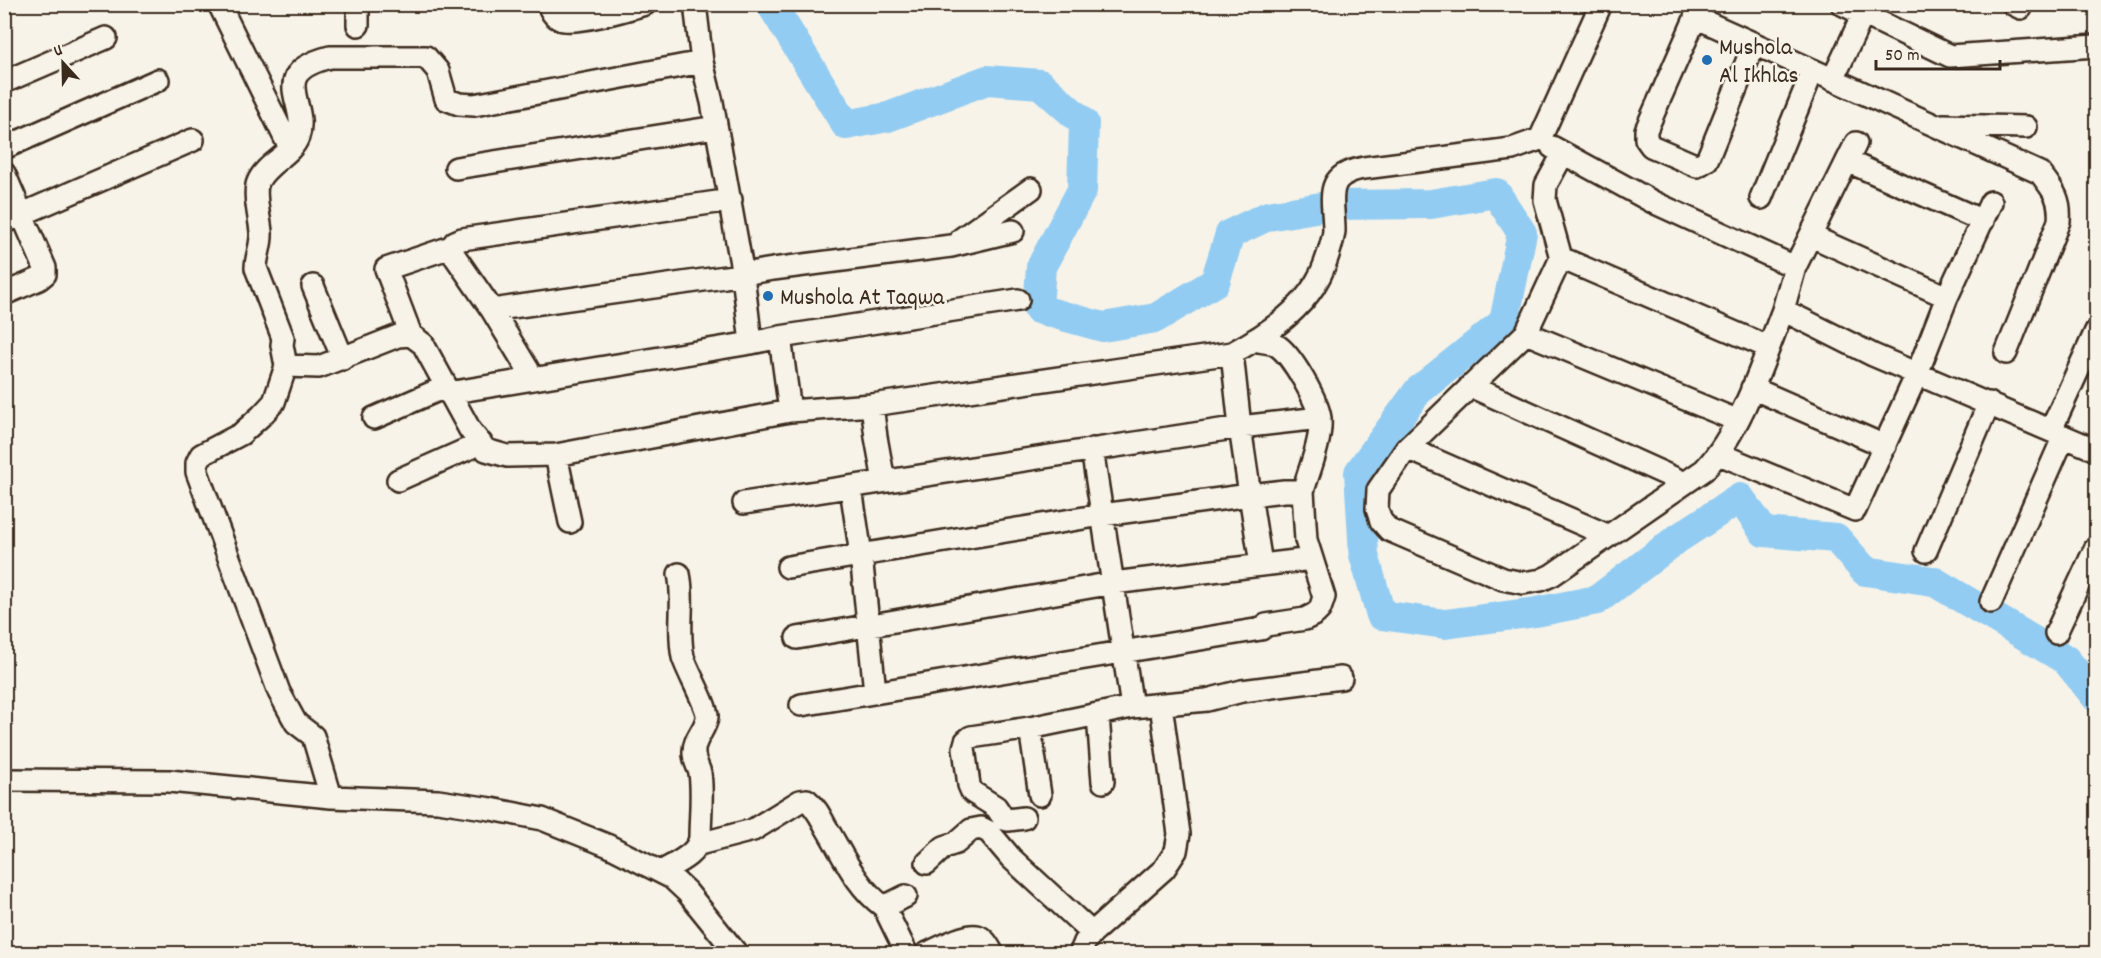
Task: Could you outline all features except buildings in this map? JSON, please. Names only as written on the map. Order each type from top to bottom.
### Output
[{"type":"street","points":[[219,4],[291,148]]},
{"type":"street","points":[[548,4],[551,13],[560,19],[572,21],[620,7],[645,4]]},
{"type":"street","points":[[695,4],[702,62],[731,200],[751,343]]},
{"type":"street","points":[[1532,139],[1589,4]]},
{"type":"street","points":[[731,200],[462,239],[451,247],[386,269],[411,335],[423,344],[446,390],[470,430],[486,450],[507,456],[556,455],[790,411],[872,405],[1232,353],[1287,316],[1306,298],[1319,278],[1334,234],[1332,192],[1335,183],[1342,175],[1352,170],[1502,150],[1532,139],[1601,4]]},
{"type":"street","points":[[1842,4],[1866,10],[1950,56],[2097,46]]},
{"type":"street","points":[[1761,198],[1823,74],[1866,10]]},
{"type":"street","points":[[1754,44],[1707,160],[1697,166],[1651,146],[1646,139],[1646,130],[1698,11],[1754,44],[2040,173],[2060,205],[2059,221],[2006,353]]},
{"type":"street","points":[[4,82],[106,38]]},
{"type":"street","points":[[331,797],[313,736],[296,723],[279,692],[197,472],[197,463],[201,456],[241,434],[274,402],[286,366],[283,338],[256,268],[261,235],[257,192],[258,182],[291,148],[299,136],[300,126],[293,92],[295,80],[301,69],[330,57],[426,57],[438,71],[446,99],[459,104],[474,105],[702,62]]},
{"type":"street","points":[[4,148],[158,80]]},
{"type":"street","points":[[1934,125],[2026,127]]},
{"type":"street","points":[[456,168],[716,127]]},
{"type":"street","points":[[1532,139],[1653,201],[1795,267]]},
{"type":"street","points":[[13,218],[193,140]]},
{"type":"street","points":[[1563,154],[1546,185],[1545,200],[1561,258],[1526,333],[1407,448],[1378,490],[1377,509],[1381,521],[1389,530],[1503,579],[1523,583],[1541,580],[1552,575],[1704,470],[1719,454],[1752,388],[1783,310],[1795,267],[1852,152],[1987,211],[1947,297],[1917,374],[1855,510],[1719,454]]},
{"type":"street","points":[[4,173],[13,218],[45,268],[45,274],[39,279],[4,294]]},
{"type":"street","points":[[951,246],[1031,189]]},
{"type":"street","points":[[492,310],[951,246],[1012,231]]},
{"type":"street","points":[[1811,236],[1947,297]]},
{"type":"street","points":[[451,247],[533,378]]},
{"type":"street","points":[[1561,258],[1768,347]]},
{"type":"street","points":[[313,286],[343,358]]},
{"type":"street","points":[[374,418],[446,390],[1018,300]]},
{"type":"street","points":[[1783,310],[1873,355],[2097,450]]},
{"type":"street","points":[[1991,602],[2097,331]]},
{"type":"street","points":[[1526,333],[1736,420]]},
{"type":"street","points":[[286,366],[318,367],[398,336],[411,335]]},
{"type":"street","points":[[780,337],[790,411]]},
{"type":"street","points":[[801,705],[1261,629],[1266,625],[1305,619],[1315,614],[1320,609],[1323,597],[1306,540],[1303,491],[1320,431],[1320,418],[1315,402],[1284,351],[1275,345],[1254,340]]},
{"type":"street","points":[[1232,353],[1240,427],[1261,564]]},
{"type":"street","points":[[1470,386],[1685,483]]},
{"type":"street","points":[[1752,388],[1885,446]]},
{"type":"street","points":[[1926,551],[1989,403]]},
{"type":"street","points":[[872,405],[884,481]]},
{"type":"street","points":[[744,503],[1240,427],[1320,418]]},
{"type":"street","points":[[398,480],[481,443]]},
{"type":"street","points":[[1407,448],[1609,536]]},
{"type":"street","points":[[1092,450],[1132,708]]},
{"type":"street","points":[[556,455],[570,522]]},
{"type":"street","points":[[851,488],[870,627],[875,692]]},
{"type":"street","points":[[788,567],[1102,515],[1250,495],[1303,491]]},
{"type":"street","points":[[2056,633],[2097,547]]},
{"type":"street","points":[[797,638],[1113,583],[1311,559]]},
{"type":"street","points":[[679,573],[683,591],[680,630],[683,656],[693,683],[707,710],[707,717],[695,743],[694,751],[699,772],[699,844]]},
{"type":"street","points":[[1024,818],[1004,819],[996,807],[972,792],[964,748],[966,741],[971,737],[1132,708],[1207,700],[1242,691],[1341,678]]},
{"type":"street","points":[[1080,954],[1092,933],[1164,869],[1176,851],[1179,834],[1161,705]]},
{"type":"street","points":[[1098,715],[1104,782]]},
{"type":"street","points":[[1030,728],[1040,795]]},
{"type":"street","points":[[4,780],[169,781],[331,797],[438,801],[542,819],[609,846],[672,878],[687,892],[737,954]]},
{"type":"street","points":[[661,872],[690,853],[699,844],[753,830],[800,801],[807,800],[853,874],[871,896],[884,907],[907,954]]},
{"type":"street","points":[[927,863],[944,847],[956,843],[971,830],[981,828],[988,832],[1011,858],[1092,933]]},
{"type":"street","points":[[884,907],[906,897]]},
{"type":"street","points":[[927,954],[961,939],[975,936],[987,943],[993,954]]},
{"type":"waterway","points":[[771,4],[846,125],[888,117],[987,80],[1040,84],[1084,123],[1082,190],[1041,267],[1038,309],[1103,327],[1156,318],[1215,282],[1230,234],[1268,216],[1333,205],[1431,204],[1496,193],[1522,233],[1504,322],[1418,391],[1359,472],[1364,555],[1381,615],[1445,624],[1536,612],[1597,600],[1677,539],[1740,498],[1764,532],[1836,538],[1865,571],[1933,581],[2066,660],[2096,697]]},
{"type":"place","name":"Mushola Al Ikhlas","points":[[1707,60]]},
{"type":"place","name":"Mushola At Taqwa","points":[[768,296]]}]
